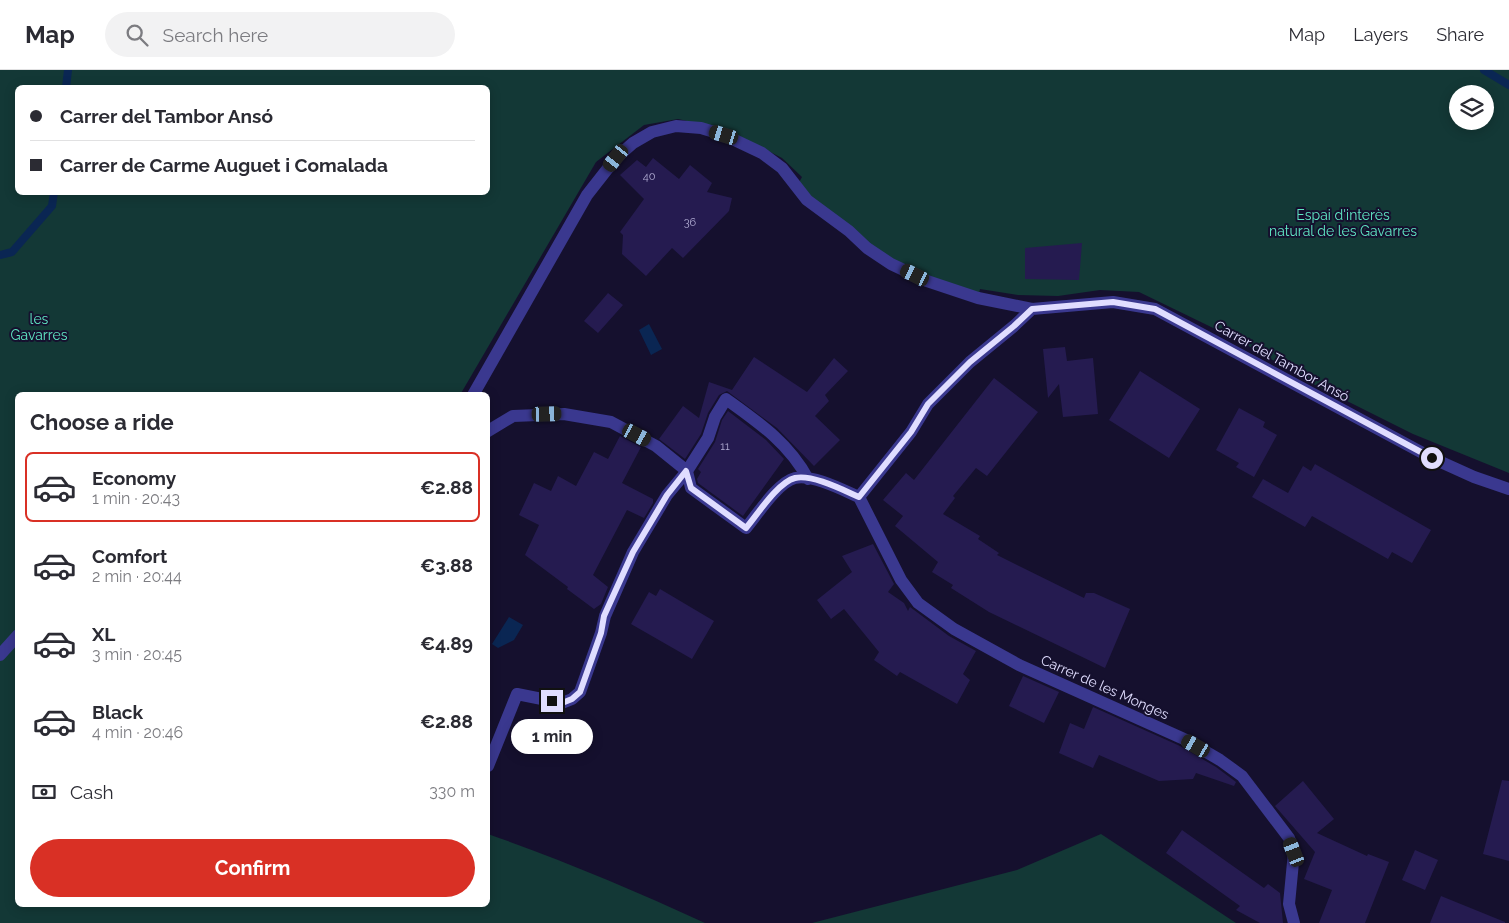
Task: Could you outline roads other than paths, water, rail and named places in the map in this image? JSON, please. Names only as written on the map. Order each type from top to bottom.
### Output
[{"type":"street","name":"Carrer del Tambor Ansó","points":[[475,392],[587,195],[616,158],[633,143],[652,132],[676,126],[701,128],[745,143],[762,153],[782,168],[807,200],[849,231],[867,248],[891,264],[927,281],[978,298],[1032,309],[1113,302],[1155,309],[1432,458],[1474,477],[1509,489]]},
{"type":"street","points":[[490,431],[513,416],[564,414],[611,422],[656,446],[686,471],[691,488],[746,528],[782,485],[795,478],[832,485],[859,497],[911,432],[928,404],[970,362],[1032,309]]},
{"type":"street","points":[[490,761],[517,694],[562,703],[572,699],[580,692],[601,633],[604,616],[633,552],[667,495],[708,438],[715,417],[726,399],[770,430],[799,462],[808,479]]},
{"type":"street","name":"Carrer de les Monges","points":[[859,497],[901,580],[918,604],[954,629],[1019,665],[1184,739],[1220,760],[1242,776],[1289,838],[1294,852],[1289,904],[1294,923]]},
{"type":"street","points":[[0,655],[15,639]]},
{"type":"water","points":[[649,324],[662,349],[651,355],[639,330]]},
{"type":"water","points":[[509,617],[523,625],[514,640],[498,648],[492,644]]},
{"type":"waterway","points":[[66,85],[68,70]]},
{"type":"waterway","points":[[1484,70],[1509,85]]},
{"type":"waterway","points":[[0,255],[12,252],[52,206],[54,195]]},
{"type":"park label","name":"Espai d'interès natural de les Gavarres","points":[[1343,224]]},
{"type":"park label","name":"les Gavarres","points":[[39,328]]}]
